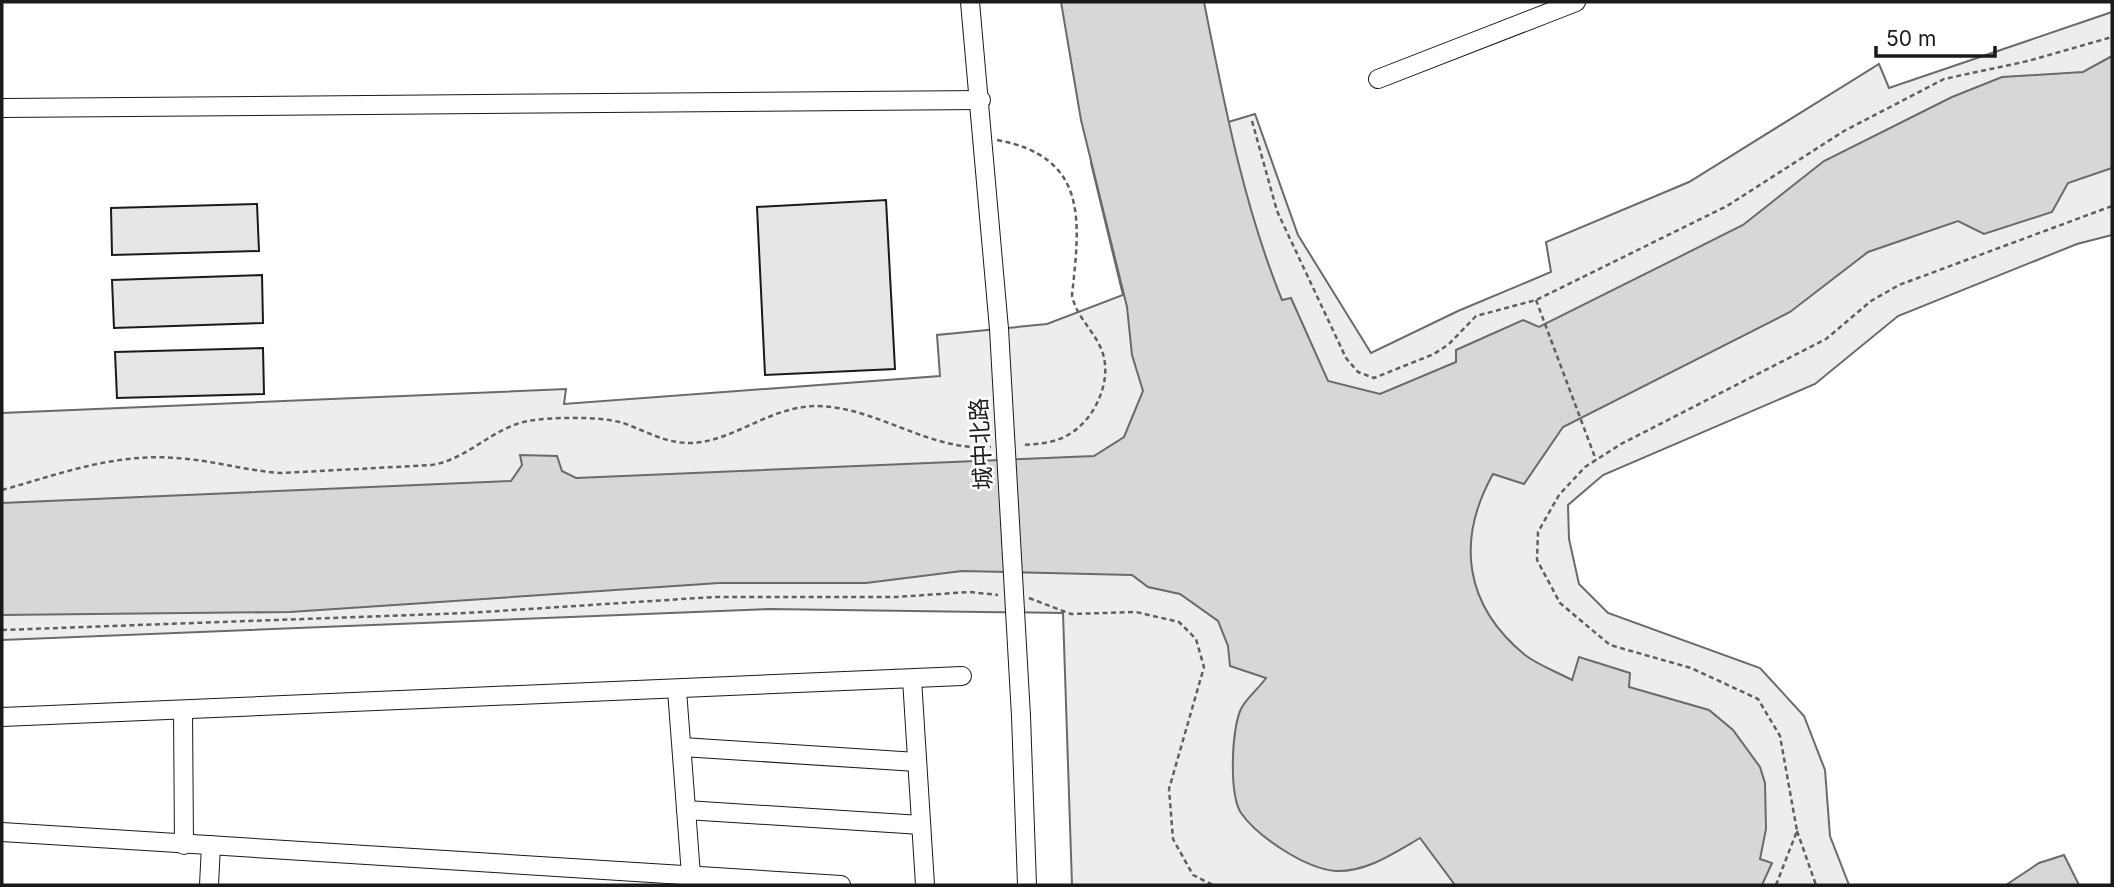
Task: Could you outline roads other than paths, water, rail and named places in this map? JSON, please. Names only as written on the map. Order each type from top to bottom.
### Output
[{"type":"street","name":"城中北路","points":[[970,2],[981,100],[999,329],[1021,716],[1027,885]]},
{"type":"street","points":[[1378,79],[1576,2]]},
{"type":"street","points":[[2,108],[981,100]]},
{"type":"street","points":[[2,717],[962,677]]},
{"type":"street","points":[[912,679],[925,885]]},
{"type":"street","points":[[677,690],[691,874]]},
{"type":"street","points":[[183,710],[184,845]]},
{"type":"street","points":[[682,747],[917,762]]},
{"type":"street","points":[[687,810],[921,825]]},
{"type":"street","points":[[2,832],[841,885]]},
{"type":"street","points":[[209,885],[211,845]]}]
